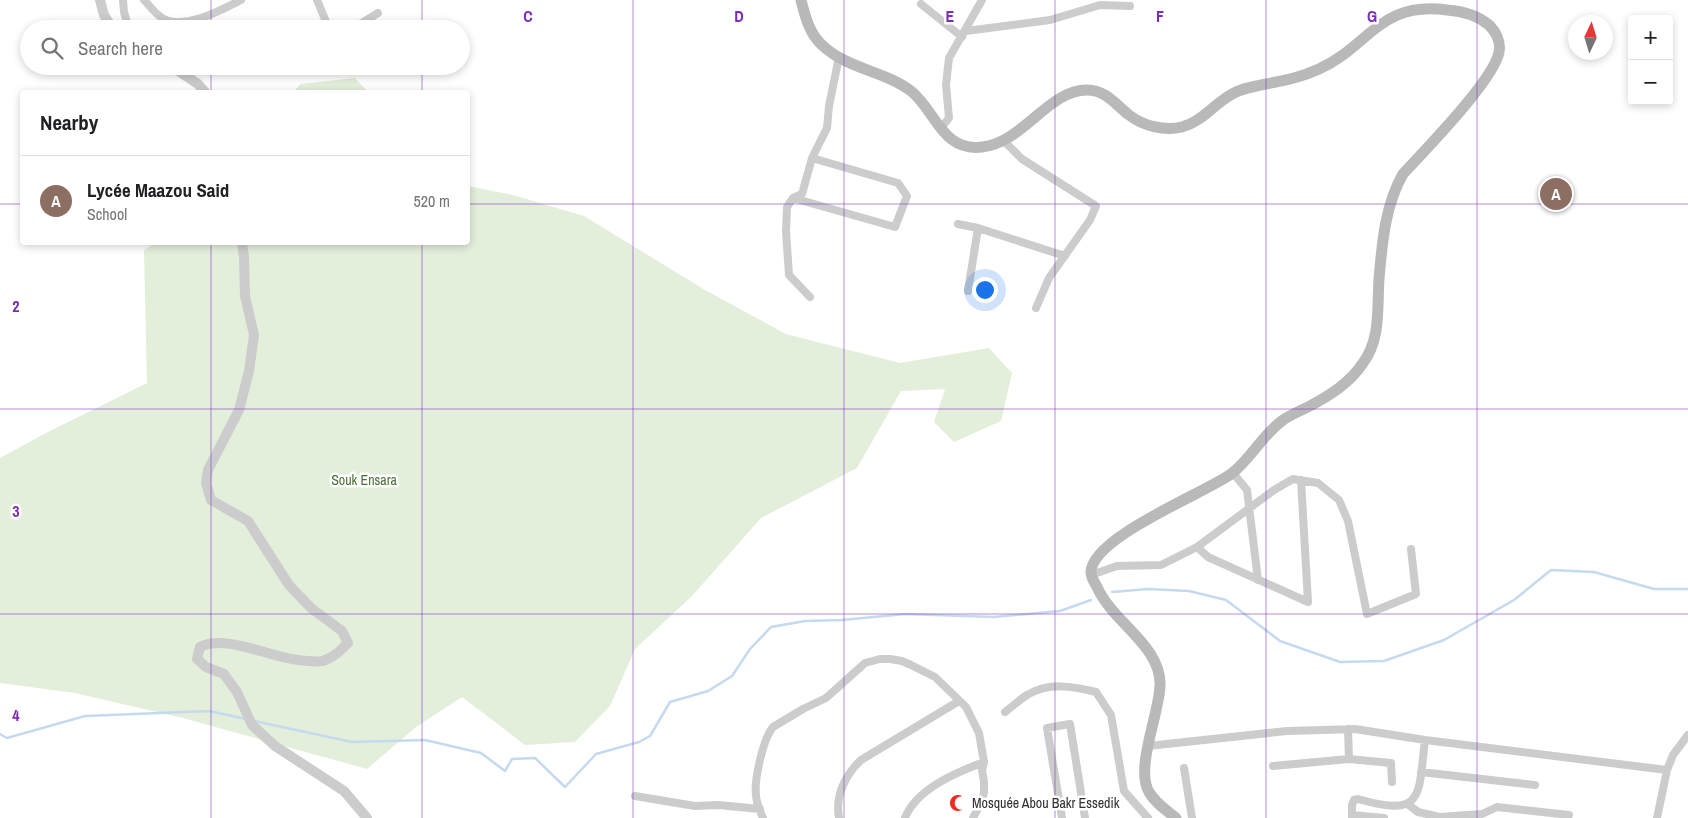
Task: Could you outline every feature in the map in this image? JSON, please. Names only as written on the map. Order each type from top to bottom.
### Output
[{"type":"main road","points":[[801,0],[806,20],[812,33],[822,45],[838,57],[864,70],[898,82],[913,93],[924,104],[940,129],[952,141],[982,148],[1013,135],[1056,102],[1071,94],[1086,90],[1108,96],[1131,117],[1145,125],[1161,128],[1179,128],[1195,123],[1224,99],[1237,91],[1300,77],[1321,69],[1387,19],[1401,12],[1438,8],[1461,11],[1478,18],[1490,26],[1498,37],[1499,55],[1492,69],[1472,96],[1404,174],[1395,188],[1387,216],[1380,278],[1377,331],[1372,347],[1364,362],[1352,377],[1332,393],[1283,420],[1273,429],[1255,452],[1233,473],[1216,484],[1145,520],[1104,549],[1092,566],[1091,575],[1100,594],[1110,609],[1150,652],[1156,662],[1160,674],[1159,702],[1148,746],[1144,779],[1148,791],[1159,805],[1176,818]]},
{"type":"street","points":[[100,0],[107,20]]},
{"type":"street","points":[[123,0],[126,20]]},
{"type":"street","points":[[144,0],[162,18],[167,20]]},
{"type":"street","points":[[191,20],[221,10],[241,0]]},
{"type":"street","points":[[316,0],[325,20]]},
{"type":"street","points":[[940,129],[949,118],[946,85],[950,58],[982,0]]},
{"type":"street","points":[[922,4],[964,34],[1050,20],[1100,5],[1130,6]]},
{"type":"street","points":[[367,20],[378,13]]},
{"type":"street","points":[[810,297],[789,275],[786,207],[793,198],[802,194],[812,158],[827,128],[838,57]]},
{"type":"street","points":[[184,75],[203,90]]},
{"type":"street","points":[[1004,140],[1022,159],[1096,206],[1090,220],[1049,278],[1036,308]]},
{"type":"street","points":[[793,198],[895,227],[907,196],[898,183],[812,158]]},
{"type":"street","points":[[958,224],[978,228],[1065,256]]},
{"type":"street","points":[[968,291],[978,228]]},
{"type":"street","points":[[242,245],[245,296],[254,335],[249,370],[239,410],[208,470],[206,483],[211,500],[248,521],[289,585],[311,608],[342,631],[348,643],[336,655],[322,661],[300,661],[222,643],[207,644],[200,648],[196,659],[206,667],[224,674],[237,692],[252,725],[275,746],[344,791],[367,818]]},
{"type":"street","points":[[1233,473],[1247,490],[1258,580]]},
{"type":"street","points":[[1091,575],[1118,566],[1161,565],[1197,547],[1274,490],[1293,479],[1318,483],[1340,500],[1348,522],[1367,614],[1416,594],[1411,549]]},
{"type":"street","points":[[1197,547],[1208,557],[1308,602],[1301,480]]},
{"type":"street","points":[[763,818],[756,796],[756,788],[764,742],[773,727],[834,692],[865,663],[880,659],[902,661],[935,677],[966,707],[979,732],[984,762],[982,770],[984,793],[973,818]]},
{"type":"street","points":[[1005,712],[1027,695],[1044,688],[1072,686],[1096,692],[1111,715],[1124,791],[1148,818]]},
{"type":"street","points":[[840,818],[837,807],[845,778],[852,768],[861,760],[959,701]]},
{"type":"street","points":[[1062,818],[1047,728],[1070,724],[1085,818]]},
{"type":"street","points":[[1348,729],[1349,759]]},
{"type":"street","points":[[1148,746],[1287,731],[1348,729],[1667,770]]},
{"type":"street","points":[[1657,818],[1667,770],[1673,755],[1688,735]]},
{"type":"street","points":[[1409,805],[1418,792],[1425,740]]},
{"type":"street","points":[[1273,766],[1349,759],[1391,763],[1392,782]]},
{"type":"street","points":[[905,818],[908,810],[921,797],[945,779],[984,762]]},
{"type":"street","points":[[1184,768],[1192,818]]},
{"type":"street","points":[[1421,772],[1534,785]]},
{"type":"street","points":[[635,796],[695,806],[718,804],[760,809]]},
{"type":"street","points":[[1384,818],[1352,816],[1354,800],[1358,799],[1389,806],[1409,805],[1418,812],[1439,817],[1482,814],[1497,807],[1569,815]]},
{"type":"green space","points":[[355,78],[366,90],[296,90],[300,84]]},
{"type":"green space","name":"Souk Ensara","points":[[470,186],[513,195],[584,216],[705,290],[786,334],[900,363],[989,348],[1012,373],[1001,421],[954,442],[934,422],[945,389],[901,391],[857,468],[761,518],[692,596],[635,649],[610,706],[575,742],[525,745],[462,697],[416,727],[367,769],[183,718],[75,693],[0,683],[0,458],[147,383],[144,251],[151,245],[470,245]]},
{"type":"waterway","points":[[1112,592],[1148,589],[1189,591],[1226,600],[1280,641],[1340,662],[1384,661],[1444,640],[1514,600],[1551,570],[1594,572],[1654,589],[1688,589]]},
{"type":"waterway","points":[[254,721],[352,742],[425,740],[481,753],[505,771],[512,759],[535,758],[565,787],[596,754],[639,742],[650,736],[670,702],[708,691],[732,676],[750,649],[771,627],[805,621],[842,620],[905,614],[993,617],[1060,611],[1091,600]]},
{"type":"waterway","points":[[0,734],[7,738],[85,716],[209,711],[246,719]]},
{"type":"place","name":"Lycée Maazou Said","points":[[1556,194]]},
{"type":"place","name":"Mosquée Abou Bakr Essedik","points":[[958,803]]}]
